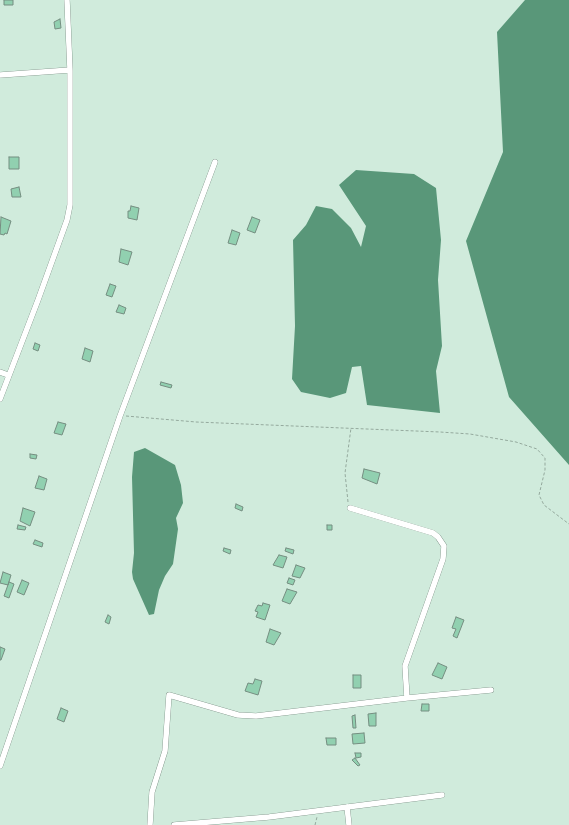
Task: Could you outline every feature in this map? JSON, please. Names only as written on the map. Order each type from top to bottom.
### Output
[{"type":"street","points":[[0,399],[67,220],[70,205],[70,70],[67,0]]},
{"type":"street","points":[[0,75],[70,70]]},
{"type":"street","points":[[0,766],[120,416],[215,162]]},
{"type":"street","points":[[0,372],[8,375]]},
{"type":"street","points":[[350,508],[433,534],[438,537],[444,546],[443,559],[405,666],[407,698]]},
{"type":"street","points":[[150,825],[152,792],[162,767],[165,751],[169,696],[246,716],[491,690]]},
{"type":"street","points":[[174,825],[269,817],[442,795]]},
{"type":"street","points":[[347,807],[349,825]]},
{"type":"path","points":[[120,416],[196,422],[351,427],[470,434],[516,442],[537,449],[545,458],[545,470],[539,495],[544,504],[569,524]]},
{"type":"path","points":[[350,508],[345,484],[351,427]]},
{"type":"shaded area","points":[[525,0],[569,0],[569,465],[509,397],[466,241],[503,152],[497,32]]},
{"type":"shaded area","points":[[356,170],[414,174],[436,188],[441,240],[438,280],[442,346],[436,371],[440,413],[367,405],[361,366],[352,367],[346,393],[330,398],[301,392],[292,379],[295,326],[293,240],[306,225],[316,206],[332,209],[351,228],[361,247],[366,226],[339,185]]},
{"type":"shaded area","points":[[145,448],[175,465],[181,485],[183,503],[176,518],[178,529],[173,564],[165,576],[159,590],[154,614],[149,615],[133,579],[132,572],[134,553],[132,477],[134,452]]},
{"type":"building","points":[[4,0],[13,0],[13,5],[4,5]]},
{"type":"building","points":[[60,19],[61,28],[55,29],[54,22]]},
{"type":"building","points":[[9,157],[19,157],[19,169],[9,169]]},
{"type":"building","points":[[19,187],[21,197],[12,197],[11,189]]},
{"type":"building","points":[[131,206],[139,208],[137,220],[128,218],[128,211],[130,211]]},
{"type":"building","points":[[1,217],[11,221],[7,234],[5,233],[4,235],[0,234]]},
{"type":"building","points":[[252,217],[260,220],[255,233],[247,230]]},
{"type":"building","points":[[232,230],[240,233],[236,245],[228,243]]},
{"type":"building","points":[[121,249],[132,252],[128,265],[119,262]]},
{"type":"building","points":[[110,284],[116,286],[112,297],[106,295]]},
{"type":"building","points":[[119,305],[126,308],[124,314],[116,312]]},
{"type":"building","points":[[35,343],[40,345],[38,351],[33,349]]},
{"type":"building","points":[[85,348],[93,351],[90,362],[82,359]]},
{"type":"building","points":[[161,382],[172,385],[171,388],[160,385]]},
{"type":"building","points":[[58,422],[66,424],[62,435],[54,433]]},
{"type":"building","points":[[30,454],[37,455],[36,459],[30,458]]},
{"type":"building","points":[[364,469],[380,473],[377,484],[362,478]]},
{"type":"building","points":[[39,476],[47,479],[44,490],[35,488]]},
{"type":"building","points":[[236,504],[243,507],[242,511],[235,508]]},
{"type":"building","points":[[23,508],[35,512],[30,526],[20,521]]},
{"type":"building","points":[[18,525],[26,527],[25,530],[17,529]]},
{"type":"building","points":[[327,525],[332,525],[332,530],[327,530]]},
{"type":"building","points":[[35,540],[43,543],[42,547],[33,544]]},
{"type":"building","points":[[224,548],[231,550],[230,554],[223,551]]},
{"type":"building","points":[[286,548],[294,550],[293,554],[285,551]]},
{"type":"building","points":[[279,555],[287,557],[283,568],[273,565]]},
{"type":"building","points":[[296,565],[305,568],[300,578],[292,576]]},
{"type":"building","points":[[3,572],[11,575],[8,585],[0,583]]},
{"type":"building","points":[[289,578],[295,580],[293,585],[287,583]]},
{"type":"building","points":[[22,580],[29,583],[24,595],[17,592]]},
{"type":"building","points":[[9,582],[14,584],[9,598],[4,596]]},
{"type":"building","points":[[287,589],[297,592],[290,604],[282,601]]},
{"type":"building","points":[[263,603],[270,605],[265,620],[256,617],[258,612],[255,611],[258,605],[262,606]]},
{"type":"building","points":[[108,615],[111,617],[109,624],[105,622]]},
{"type":"building","points":[[456,617],[464,620],[457,638],[453,636],[456,629],[452,628]]},
{"type":"building","points":[[270,629],[281,633],[274,645],[266,642]]},
{"type":"building","points":[[0,647],[5,649],[1,660],[0,660]]},
{"type":"building","points":[[438,663],[447,667],[442,679],[432,675]]},
{"type":"building","points":[[353,675],[361,675],[361,688],[353,688]]},
{"type":"building","points":[[255,679],[262,681],[258,695],[245,691],[248,683],[253,684]]},
{"type":"building","points":[[422,704],[429,704],[429,711],[421,711]]},
{"type":"building","points":[[61,708],[68,711],[64,722],[57,719]]},
{"type":"building","points":[[376,713],[376,726],[369,726],[368,714]]},
{"type":"building","points":[[355,715],[356,728],[353,728],[352,716]]},
{"type":"building","points":[[364,733],[365,743],[353,744],[352,734]]},
{"type":"building","points":[[326,738],[336,738],[336,745],[327,745]]},
{"type":"building","points":[[355,753],[361,753],[361,757],[356,758]]},
{"type":"building","points":[[355,758],[360,765],[358,766],[352,760]]}]
